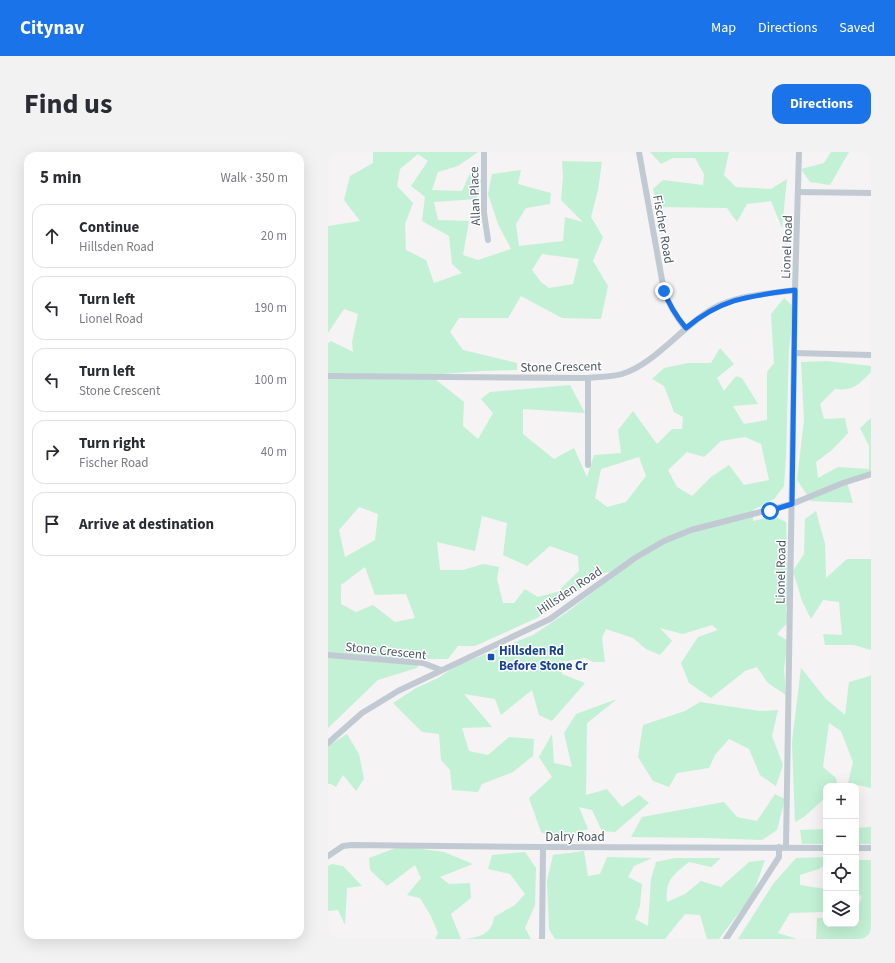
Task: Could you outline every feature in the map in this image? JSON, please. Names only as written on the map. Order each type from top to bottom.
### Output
[{"type":"street","name":"Allan Place","points":[[484,152],[484,213],[488,240]]},
{"type":"street","name":"Fischer Road","points":[[639,152],[664,291],[667,301],[674,314],[686,328]]},
{"type":"street","name":"Lionel Road","points":[[786,847],[795,290],[799,152]]},
{"type":"street","points":[[798,192],[871,193]]},
{"type":"street","name":"Stone Crescent","points":[[328,376],[588,378],[622,374],[645,362],[698,318],[716,307],[737,299],[795,290]]},
{"type":"street","points":[[794,354],[871,355]]},
{"type":"street","points":[[588,378],[588,465]]},
{"type":"street","name":"Hillsden Road","points":[[328,743],[362,713],[398,690],[550,619],[635,558],[664,541],[691,530],[792,504],[842,483],[871,474]]},
{"type":"street","name":"Stone Crescent","points":[[328,655],[423,663],[441,670]]},
{"type":"street","name":"Dalry Road","points":[[328,856],[344,846],[352,844],[543,847],[823,848]]},
{"type":"street","points":[[542,939],[543,847]]},
{"type":"street","points":[[726,939],[779,856],[779,847]]},
{"type":"street","points":[[859,848],[871,848]]},
{"type":"green space","points":[[373,152],[478,152],[458,166],[438,172],[432,190],[462,191],[470,173],[481,180],[477,199],[434,202],[438,220],[469,221],[463,255],[478,260],[511,249],[498,224],[488,194],[492,174],[521,170],[518,184],[551,193],[550,204],[526,208],[516,224],[519,246],[563,241],[565,217],[583,222],[561,200],[563,177],[562,161],[602,162],[598,190],[591,217],[603,237],[593,261],[608,286],[601,319],[562,318],[521,296],[508,318],[459,318],[450,332],[463,350],[517,363],[517,370],[430,375],[464,402],[463,426],[478,439],[493,413],[481,399],[490,392],[570,385],[585,413],[523,409],[523,434],[554,459],[574,448],[587,477],[594,455],[621,453],[618,430],[633,411],[657,444],[672,429],[682,429],[683,417],[674,412],[664,386],[652,379],[664,368],[688,363],[711,363],[720,348],[734,364],[717,378],[724,391],[736,376],[742,378],[758,404],[733,406],[744,424],[767,420],[767,372],[774,363],[771,314],[784,298],[794,307],[789,349],[784,486],[774,499],[753,510],[753,521],[774,516],[786,522],[787,558],[791,592],[786,609],[790,620],[777,634],[788,641],[784,669],[786,695],[768,683],[757,667],[745,671],[711,698],[689,683],[681,663],[698,637],[718,630],[712,625],[683,634],[660,628],[672,641],[660,655],[646,649],[633,638],[606,629],[602,638],[605,662],[593,662],[585,658],[561,662],[562,674],[585,683],[552,721],[539,715],[532,690],[501,715],[495,699],[464,694],[492,727],[462,728],[469,751],[488,755],[509,737],[534,739],[533,756],[513,772],[482,784],[478,792],[452,790],[450,770],[441,760],[439,734],[422,732],[393,703],[416,688],[438,678],[456,666],[533,635],[566,613],[622,570],[604,573],[537,618],[475,646],[458,646],[448,659],[422,659],[417,668],[378,680],[328,728],[328,343],[331,341],[353,352],[352,342],[358,314],[344,309],[328,333],[328,226],[360,221],[344,200],[350,176],[373,163]],"holes":[[[418,154],[428,161],[411,186],[425,197],[422,221],[449,236],[452,264],[462,273],[434,283],[426,260],[406,250],[405,224],[413,203],[397,186],[400,169]],[[542,254],[579,259],[573,284],[549,288],[541,282],[532,270]],[[745,437],[761,444],[769,480],[744,485],[729,465],[711,477],[692,496],[677,487],[668,470],[687,452],[704,457],[721,441]],[[639,457],[646,476],[626,502],[607,507],[595,498],[601,469]],[[359,507],[378,514],[375,540],[345,557],[339,530]],[[482,516],[507,523],[503,555],[527,566],[550,546],[578,556],[579,571],[557,592],[538,597],[525,589],[514,603],[503,603],[497,579],[499,567],[483,564],[463,570],[440,570],[437,542],[475,551]],[[365,567],[375,595],[406,594],[415,618],[395,622],[373,605],[356,612],[341,604],[341,585]]]},
{"type":"green space","points":[[650,152],[729,152],[724,175],[736,187],[771,189],[787,179],[782,228],[771,201],[747,204],[737,222],[727,208],[657,207],[653,189],[663,180],[703,185],[704,174],[695,158],[673,158],[661,164]]},
{"type":"green space","points":[[831,152],[849,152],[830,185],[810,182],[801,169],[824,163]]},
{"type":"green space","points":[[827,361],[871,366],[871,372],[859,384],[847,389],[835,389],[820,404],[824,419],[845,418],[848,433],[832,450],[816,462],[818,478],[838,467],[869,469],[869,446],[860,428],[871,418],[871,473],[847,482],[853,503],[811,501],[797,480],[804,420],[801,362]]},
{"type":"green space","points":[[816,511],[825,544],[826,578],[847,559],[871,559],[871,650],[854,645],[825,645],[823,634],[842,635],[839,602],[823,600],[811,619],[802,601],[793,571],[804,554],[805,519]]},
{"type":"green space","points":[[801,668],[826,699],[845,715],[849,682],[870,676],[871,674],[871,788],[859,785],[859,783],[848,783],[853,762],[841,731],[829,723],[823,767],[835,777],[838,783],[823,783],[823,800],[804,817],[795,822],[792,742]]},
{"type":"green space","points":[[617,699],[587,723],[586,795],[607,789],[622,807],[639,795],[649,803],[615,832],[602,831],[592,810],[579,807],[588,829],[572,834],[553,837],[541,832],[529,798],[552,777],[539,757],[552,734],[554,763],[572,767],[564,733],[576,714]]},
{"type":"green space","points":[[700,702],[760,711],[778,710],[772,736],[783,765],[776,786],[760,775],[749,749],[729,739],[715,755],[709,768],[677,773],[669,787],[653,781],[638,757],[643,725],[685,711]]},
{"type":"green space","points":[[347,734],[359,754],[364,779],[356,791],[343,775],[336,787],[328,784],[328,746]]},
{"type":"green space","points":[[775,794],[785,799],[777,830],[762,840],[631,837],[642,817],[724,802],[737,817],[757,821]]},
{"type":"green space","points":[[871,827],[871,844],[859,844],[859,828]]},
{"type":"green space","points":[[823,829],[823,844],[802,844],[800,830]]},
{"type":"green space","points":[[401,846],[444,852],[473,864],[440,877],[449,884],[470,883],[471,898],[451,914],[461,939],[435,939],[438,933],[431,916],[420,898],[407,895],[421,878],[415,865],[387,886],[370,870],[369,858]]},
{"type":"green space","points":[[584,851],[588,876],[600,874],[607,857],[652,858],[634,866],[628,877],[642,884],[640,906],[635,919],[648,926],[651,879],[656,862],[675,858],[721,858],[711,867],[689,862],[671,879],[667,888],[667,902],[685,894],[701,881],[721,887],[749,862],[765,860],[753,894],[719,939],[707,939],[700,915],[685,914],[665,939],[555,939],[549,929],[547,881],[553,855]]},
{"type":"green space","points":[[525,852],[536,868],[535,905],[525,928],[531,939],[465,939],[480,936],[488,931],[493,923],[494,917],[515,905],[525,894],[510,874],[488,869],[492,855]]},
{"type":"green space","points":[[823,857],[823,866],[819,869],[800,875],[800,885],[823,889],[823,912],[790,913],[778,933],[797,939],[738,939],[773,884],[796,858]]},
{"type":"green space","points":[[859,860],[871,860],[871,939],[816,939],[817,918],[823,918],[823,927],[859,927],[859,904],[862,897],[859,894]]},
{"type":"green space","points":[[332,864],[343,866],[362,886],[347,888],[345,925],[338,910],[328,911],[328,866]]},
{"type":"place","name":"Hillsden Rd Before Stone Cr","points":[[491,657]]},
{"type":"route","points":[[664,291],[667,301],[674,314],[686,328],[698,318],[716,307],[737,299],[795,290],[792,504],[770,511]]}]
